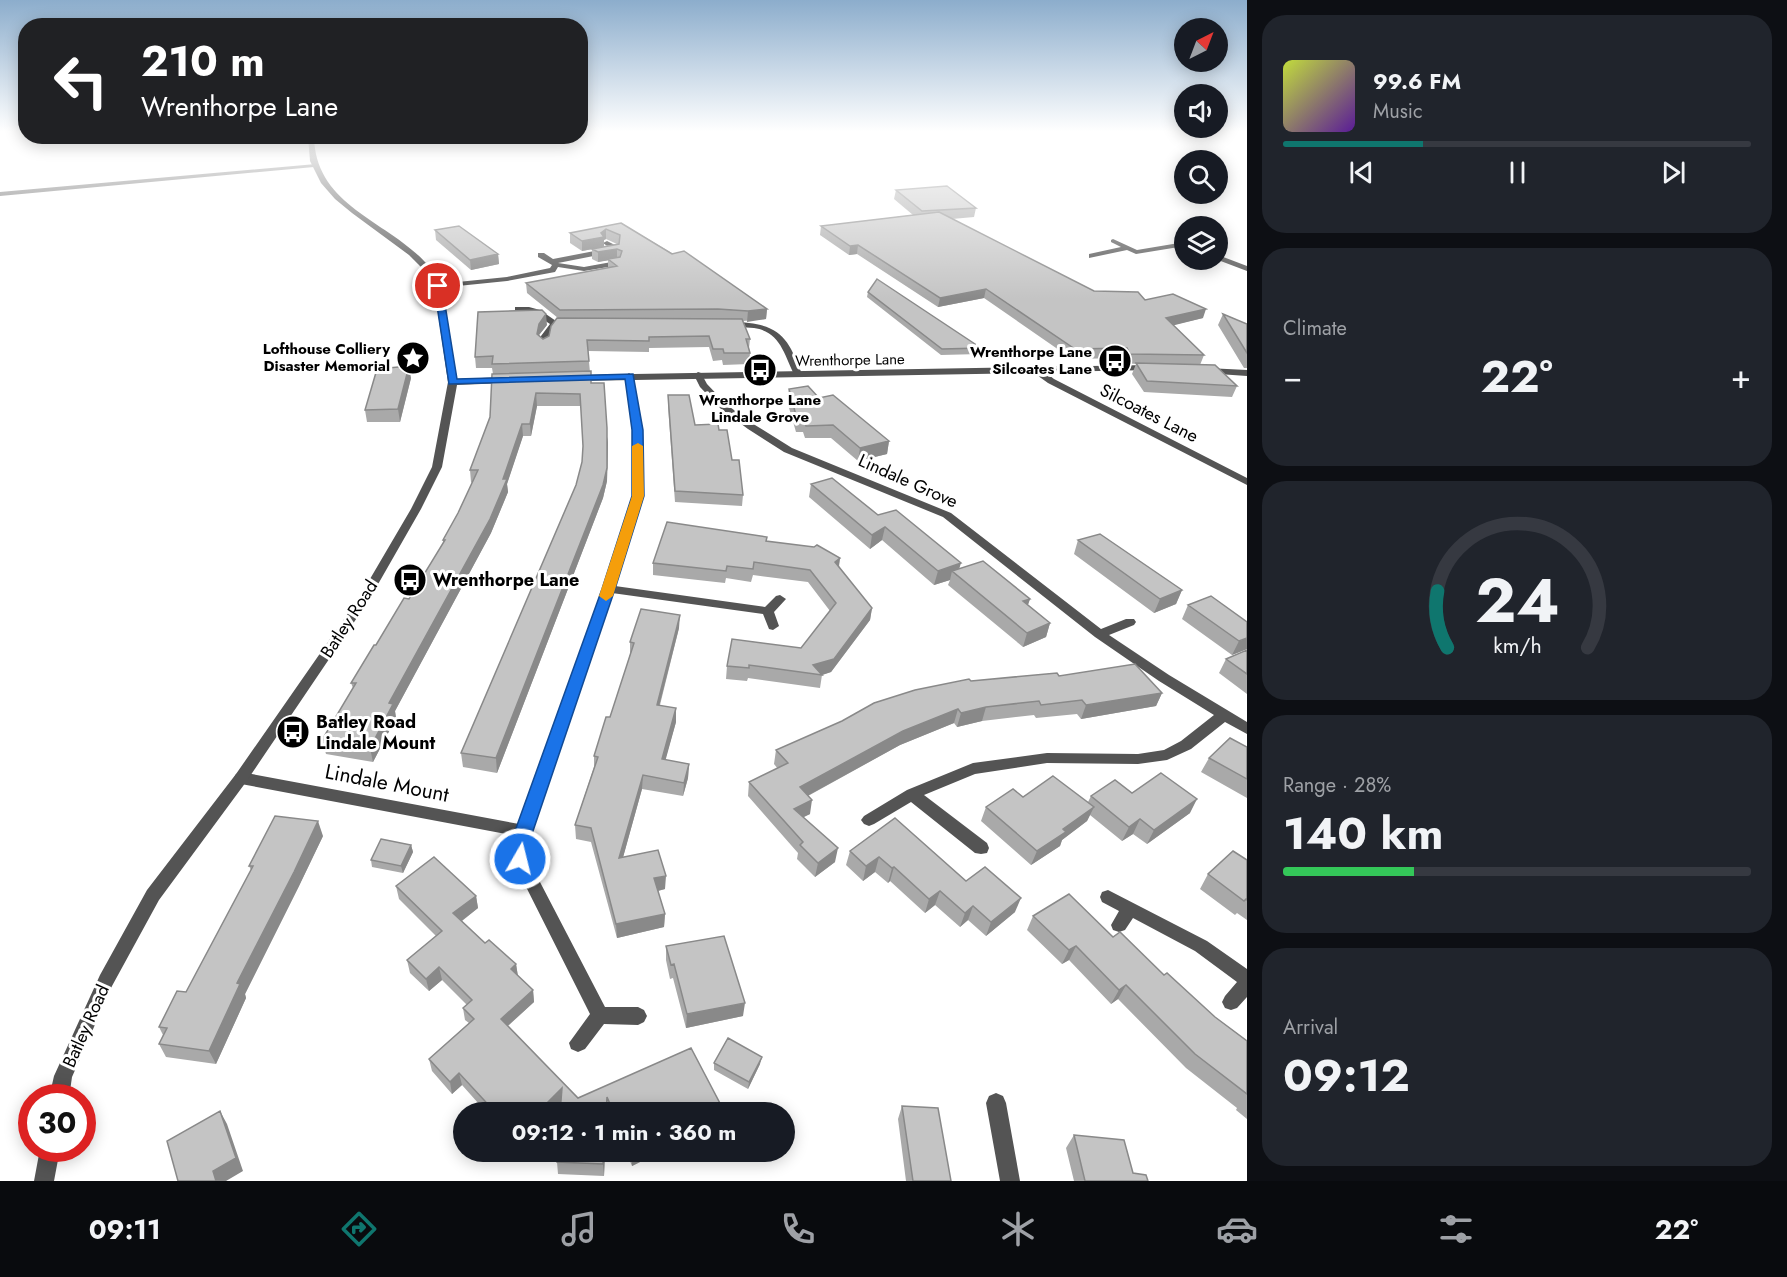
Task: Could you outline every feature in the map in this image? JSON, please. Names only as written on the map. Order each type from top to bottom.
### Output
[{"type":"street","points":[[0,194],[64,188]]},
{"type":"street","name":"Batley Road","points":[[62,1084],[63,1076],[106,981],[153,895],[241,778],[365,597],[416,509],[437,467],[453,382],[438,286],[434,277],[407,251],[327,188]]},
{"type":"street","points":[[1113,241],[1136,252],[1174,246]]},
{"type":"street","points":[[438,286],[507,279],[544,272],[556,262],[616,249],[607,243]]},
{"type":"street","points":[[1092,256],[1127,248]]},
{"type":"street","points":[[541,255],[584,270],[617,263]]},
{"type":"street","points":[[1228,261],[1247,269]]},
{"type":"street","points":[[518,309],[535,310],[555,324],[578,325]]},
{"type":"street","points":[[544,345],[549,329],[555,324]]},
{"type":"street","points":[[717,324],[752,325],[779,334],[789,350],[798,374]]},
{"type":"street","name":"Wrenthorpe Lane","points":[[570,378],[1165,368]]},
{"type":"street","points":[[1201,370],[1247,373]]},
{"type":"street","name":"Silcoates Lane","points":[[1037,371],[1051,381],[1247,482]]},
{"type":"street","name":"Lindale Grove","points":[[698,375],[701,385],[725,407],[768,439],[788,450],[947,515],[1099,634],[1223,716],[1247,729]]},
{"type":"street","points":[[600,1015],[520,859],[524,831],[638,496],[637,430],[629,376]]},
{"type":"street","points":[[453,382],[512,380]]},
{"type":"street","points":[[608,589],[768,611]]},
{"type":"street","points":[[768,611],[780,599]]},
{"type":"street","points":[[768,611],[773,626]]},
{"type":"street","points":[[1099,634],[1130,622]]},
{"type":"street","points":[[869,820],[912,794],[962,773],[1001,764],[1047,758],[1138,759],[1167,755],[1186,745],[1223,716]]},
{"type":"street","name":"Lindale Mount","points":[[241,778],[524,831]]},
{"type":"street","points":[[912,794],[981,848]]},
{"type":"street","points":[[1108,897],[1201,946],[1247,979]]},
{"type":"street","points":[[1119,925],[1130,909]]},
{"type":"street","points":[[1231,1002],[1247,984]]},
{"type":"street","points":[[600,1015],[638,1016]]},
{"type":"street","points":[[578,1043],[600,1015]]},
{"type":"street","points":[[996,1103],[1011,1181]]},
{"type":"street","points":[[43,1181],[47,1162]]},
{"type":"building","points":[[950,188],[976,208],[922,211],[896,190]]},
{"type":"building","points":[[939,212],[1094,291],[1138,292],[1145,300],[1173,294],[1206,309],[1166,318],[1204,355],[1130,354],[1127,348],[1075,349],[986,289],[940,298],[858,245],[850,246],[821,226]]},
{"type":"building","points":[[621,223],[672,254],[684,251],[767,309],[748,311],[718,309],[560,310],[526,283],[617,266],[608,259],[620,257],[622,251],[617,249],[598,252],[592,249],[619,244],[620,235],[606,229],[601,233],[604,237],[582,241],[570,233]]},
{"type":"building","points":[[459,226],[498,254],[470,260],[435,230]]},
{"type":"building","points":[[877,279],[981,348],[942,349],[868,292]]},
{"type":"building","points":[[542,310],[546,314],[539,324],[537,334],[543,339],[549,336],[551,326],[557,318],[742,319],[750,339],[746,339],[750,353],[724,353],[723,349],[713,349],[709,336],[649,337],[649,341],[587,340],[589,361],[492,364],[493,356],[475,357],[478,312]]},
{"type":"building","points":[[1223,314],[1247,324],[1247,353]]},
{"type":"building","points":[[1136,363],[1215,365],[1237,386],[1147,381]]},
{"type":"building","points":[[409,366],[398,409],[365,410],[377,369]]},
{"type":"building","points":[[591,371],[591,383],[604,383],[607,468],[603,485],[496,758],[461,753],[576,485],[582,462],[583,446],[580,394],[536,393],[530,424],[522,424],[503,479],[507,479],[490,519],[389,703],[393,704],[370,748],[322,740],[356,683],[351,683],[374,645],[404,598],[409,599],[445,540],[443,540],[478,470],[470,470],[490,417],[492,374]]},
{"type":"building","points":[[808,386],[819,398],[833,395],[889,441],[860,448],[833,425],[806,426],[804,419],[797,419],[789,389]]},
{"type":"building","points":[[668,395],[689,395],[695,425],[718,424],[719,430],[727,430],[732,460],[739,460],[743,495],[675,491]]},
{"type":"building","points":[[832,478],[878,515],[896,510],[961,563],[938,571],[885,527],[872,535],[811,484]]},
{"type":"building","points":[[667,522],[767,537],[766,541],[814,547],[817,545],[840,558],[835,562],[872,608],[834,659],[813,665],[822,675],[749,665],[749,668],[727,666],[732,639],[801,648],[836,603],[810,570],[754,562],[753,569],[727,566],[726,571],[653,563]]},
{"type":"building","points":[[1100,534],[1182,590],[1160,599],[1078,540]]},
{"type":"building","points":[[983,561],[1030,599],[1023,601],[1050,623],[1027,633],[952,571]]},
{"type":"building","points":[[1211,596],[1247,622],[1247,638],[1239,641],[1188,605]]},
{"type":"building","points":[[641,609],[680,615],[657,705],[676,708],[662,759],[689,764],[684,783],[643,775],[619,858],[658,850],[666,876],[654,878],[665,914],[616,924],[591,828],[575,825],[598,757],[594,756],[606,717],[610,717],[634,643],[630,642]]},
{"type":"building","points":[[1247,650],[1247,674],[1226,659]]},
{"type":"building","points":[[1135,664],[1162,693],[1086,705],[1082,700],[1041,705],[1039,701],[986,707],[961,713],[958,709],[903,731],[800,787],[812,800],[794,809],[838,848],[818,863],[800,845],[803,842],[749,782],[788,763],[776,750],[842,721],[874,703],[915,690],[969,679],[971,681],[1057,673],[1059,676]]},
{"type":"building","points":[[1230,738],[1247,747],[1247,779],[1209,758]]},
{"type":"building","points":[[1161,773],[1197,799],[1154,830],[1140,819],[1129,827],[1091,796],[1115,780],[1132,793]]},
{"type":"building","points":[[1053,776],[1094,807],[1063,829],[1066,832],[1037,851],[986,807],[1013,789],[1023,797]]},
{"type":"building","points":[[275,816],[318,821],[237,983],[240,984],[209,1051],[159,1044],[167,1028],[159,1027],[177,991],[186,992],[253,866],[249,866]]},
{"type":"building","points":[[895,818],[966,881],[985,867],[1021,898],[991,922],[973,906],[965,913],[940,891],[929,899],[894,867],[892,868],[879,857],[866,866],[850,851]]},
{"type":"building","points":[[381,839],[411,845],[401,866],[371,860]]},
{"type":"building","points":[[1233,851],[1247,860],[1247,900],[1244,901],[1208,874]]},
{"type":"building","points":[[434,857],[476,896],[453,913],[485,943],[489,940],[516,964],[511,969],[533,990],[501,1019],[578,1098],[691,1048],[719,1102],[609,1102],[607,1097],[607,1102],[561,1102],[562,1088],[548,1102],[486,1102],[459,1073],[450,1082],[429,1059],[474,1019],[463,1008],[472,1000],[439,967],[426,979],[407,960],[442,931],[396,886]]},
{"type":"building","points":[[1069,894],[1113,937],[1120,932],[1164,975],[1167,973],[1215,1017],[1247,1041],[1247,1094],[1195,1054],[1126,985],[1119,990],[1076,946],[1069,950],[1033,916]]},
{"type":"building","points":[[724,936],[745,1003],[687,1014],[674,964],[671,965],[666,946]]},
{"type":"building","points":[[728,1038],[762,1057],[749,1082],[714,1063]]},
{"type":"building","points":[[902,1106],[938,1108],[951,1181],[913,1181]]},
{"type":"building","points":[[220,1111],[236,1158],[213,1171],[216,1181],[178,1181],[167,1141]]},
{"type":"building","points":[[1074,1135],[1124,1140],[1133,1173],[1146,1175],[1148,1181],[1085,1181]]},
{"type":"building","points":[[557,1162],[603,1162],[603,1164]]},
{"type":"slow traffic","points":[[606,596],[638,496],[638,446]]},
{"type":"place","name":"Lofthouse Colliery Disaster Memorial","points":[[413,358]]},
{"type":"place","name":"Wrenthorpe Lane Silcoates Lane","points":[[1115,361]]},
{"type":"place","name":"Wrenthorpe Lane Lindale Grove","points":[[760,370]]},
{"type":"place","name":"Wrenthorpe Lane","points":[[410,580]]},
{"type":"place","name":"Batley Road Lindale Mount","points":[[293,732]]},
{"type":"route","points":[[438,286],[453,382],[629,376],[637,430],[638,496],[524,831],[520,859]]}]
